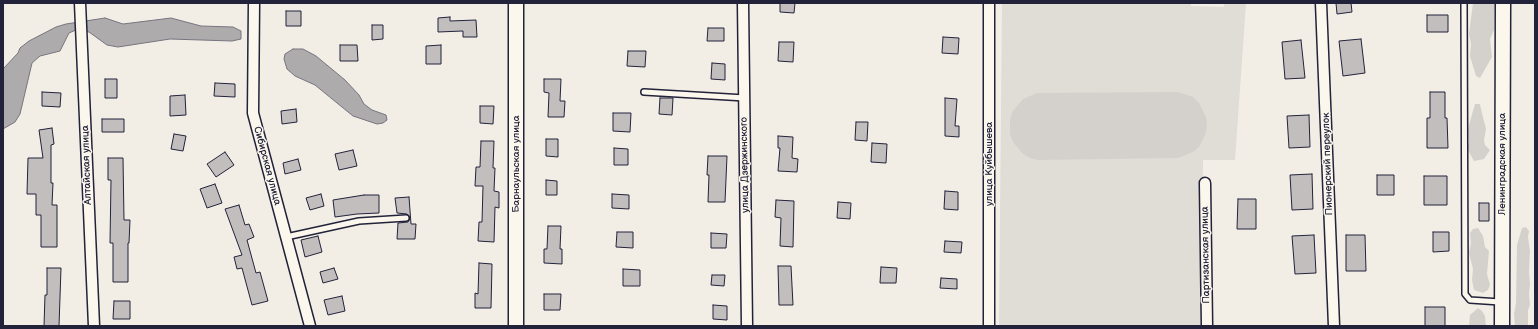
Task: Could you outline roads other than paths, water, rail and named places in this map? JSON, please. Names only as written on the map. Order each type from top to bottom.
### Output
[{"type":"street","name":"Алтайская улица","points":[[80,3],[94,326]]},
{"type":"street","name":"Сибирская улица","points":[[254,3],[252,112],[310,326]]},
{"type":"street","name":"Барнаульская улица","points":[[516,3],[516,326]]},
{"type":"street","name":"улица Дзержинского","points":[[743,3],[747,326]]},
{"type":"street","name":"улица Куйбышева","points":[[989,3],[989,326]]},
{"type":"street","name":"Пионерский переулок","points":[[1321,3],[1334,326]]},
{"type":"street","name":"Ленинградская улица","points":[[1502,326],[1503,3]]},
{"type":"street","name":"Партизанская улица","points":[[1205,183],[1207,326]]},
{"type":"lane","points":[[1464,3],[1465,294],[1470,300],[1502,302]]},
{"type":"lane","points":[[644,92],[744,98]]},
{"type":"lane","points":[[286,238],[359,221],[406,218]]}]
